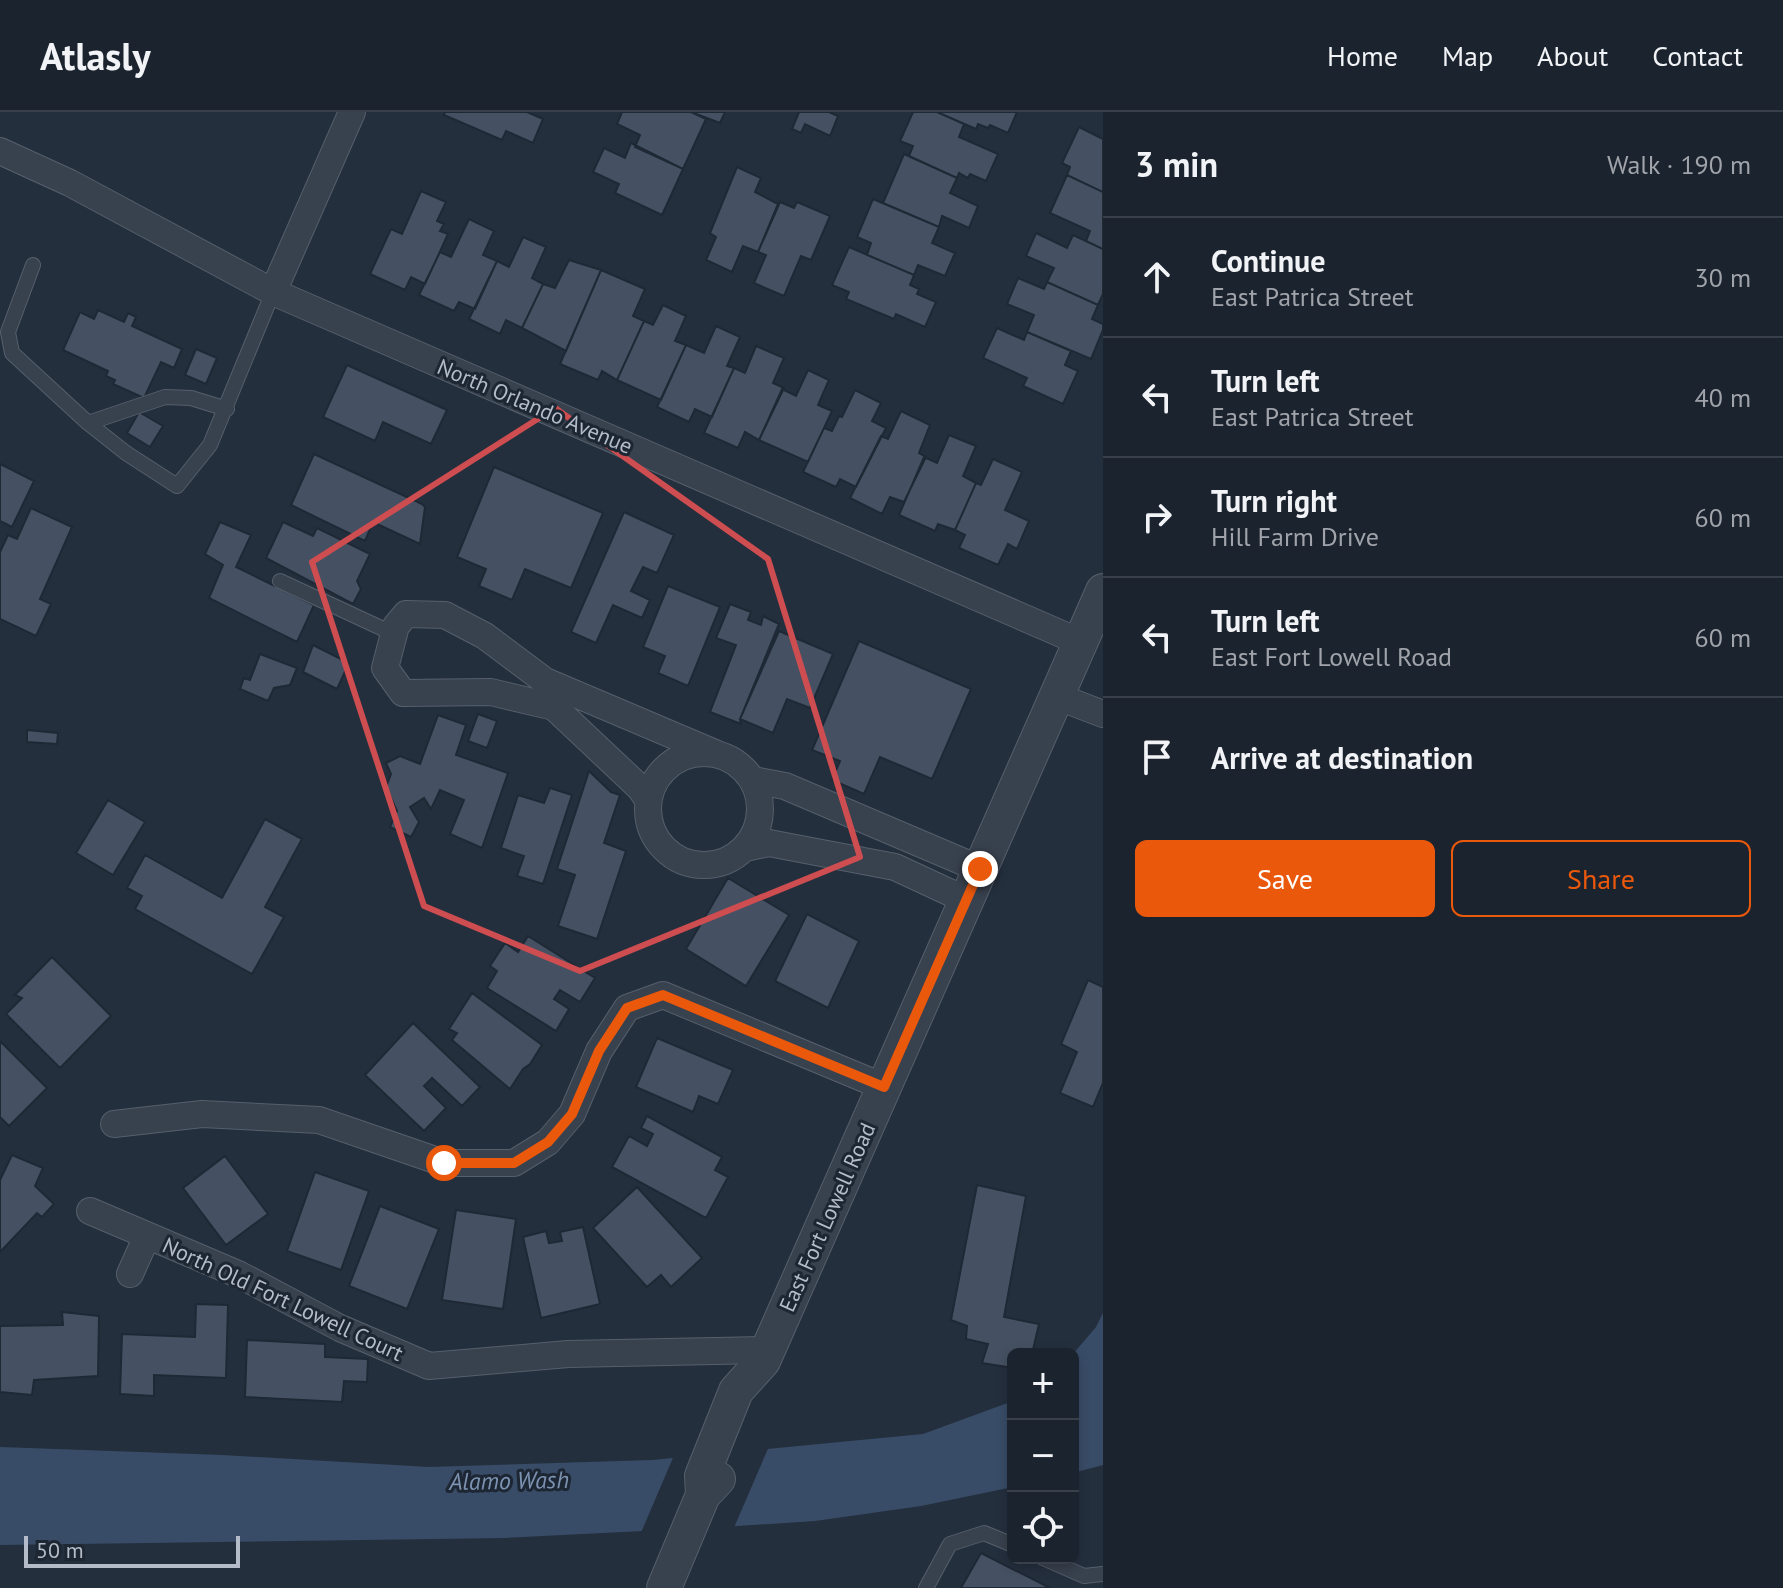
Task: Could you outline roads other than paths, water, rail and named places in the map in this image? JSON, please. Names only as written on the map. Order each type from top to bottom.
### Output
[{"type":"street","points":[[273,292],[352,112]]},
{"type":"street","name":"North Orlando Avenue","points":[[0,151],[70,183],[273,292],[1089,638]]},
{"type":"street","name":"East Fort Lowell Road","points":[[669,1576],[703,1495],[702,1476],[761,1385],[766,1355],[1056,696],[1089,638],[1103,591]]},
{"type":"street","points":[[406,614],[445,615],[485,636],[545,681],[740,765],[753,780],[759,796],[760,813],[755,832],[745,848],[730,859],[714,865],[699,865],[677,858],[667,852],[652,831],[648,800],[640,788],[554,707],[491,692],[403,693],[385,668],[394,634],[396,626],[406,614]]},
{"type":"street","points":[[1056,696],[1103,714]]},
{"type":"street","points":[[648,800],[657,778],[674,761],[695,753],[717,754]]},
{"type":"street","points":[[753,780],[785,786],[980,869]]},
{"type":"street","points":[[745,848],[769,843],[895,867],[966,900]]},
{"type":"street","points":[[114,1124],[202,1114],[319,1120],[444,1163],[514,1163],[548,1142],[572,1114],[599,1051],[627,1008],[663,995],[884,1087]]},
{"type":"street","name":"North Old Fort Lowell Court","points":[[90,1211],[240,1275],[340,1328],[429,1366],[568,1354],[766,1355]]},
{"type":"street","points":[[130,1274],[147,1236]]},
{"type":"lane","points":[[33,265],[8,332],[8,344],[17,360],[126,453],[177,486],[210,445],[273,292]]},
{"type":"lane","points":[[88,423],[165,397],[191,398],[227,409]]},
{"type":"lane","points":[[280,581],[394,634]]},
{"type":"lane","points":[[926,1588],[950,1544],[984,1533],[1007,1543]]},
{"type":"lane","points":[[1057,1564],[1084,1576],[1103,1574]]},
{"type":"water","points":[[1103,1313],[1103,1465],[1079,1471],[1078,1348],[1096,1327]]},
{"type":"water","name":"Alamo Wash","points":[[1007,1403],[1007,1488],[921,1506],[815,1521],[721,1527],[505,1538],[0,1545],[0,1447],[429,1467],[652,1460],[923,1434]]}]
